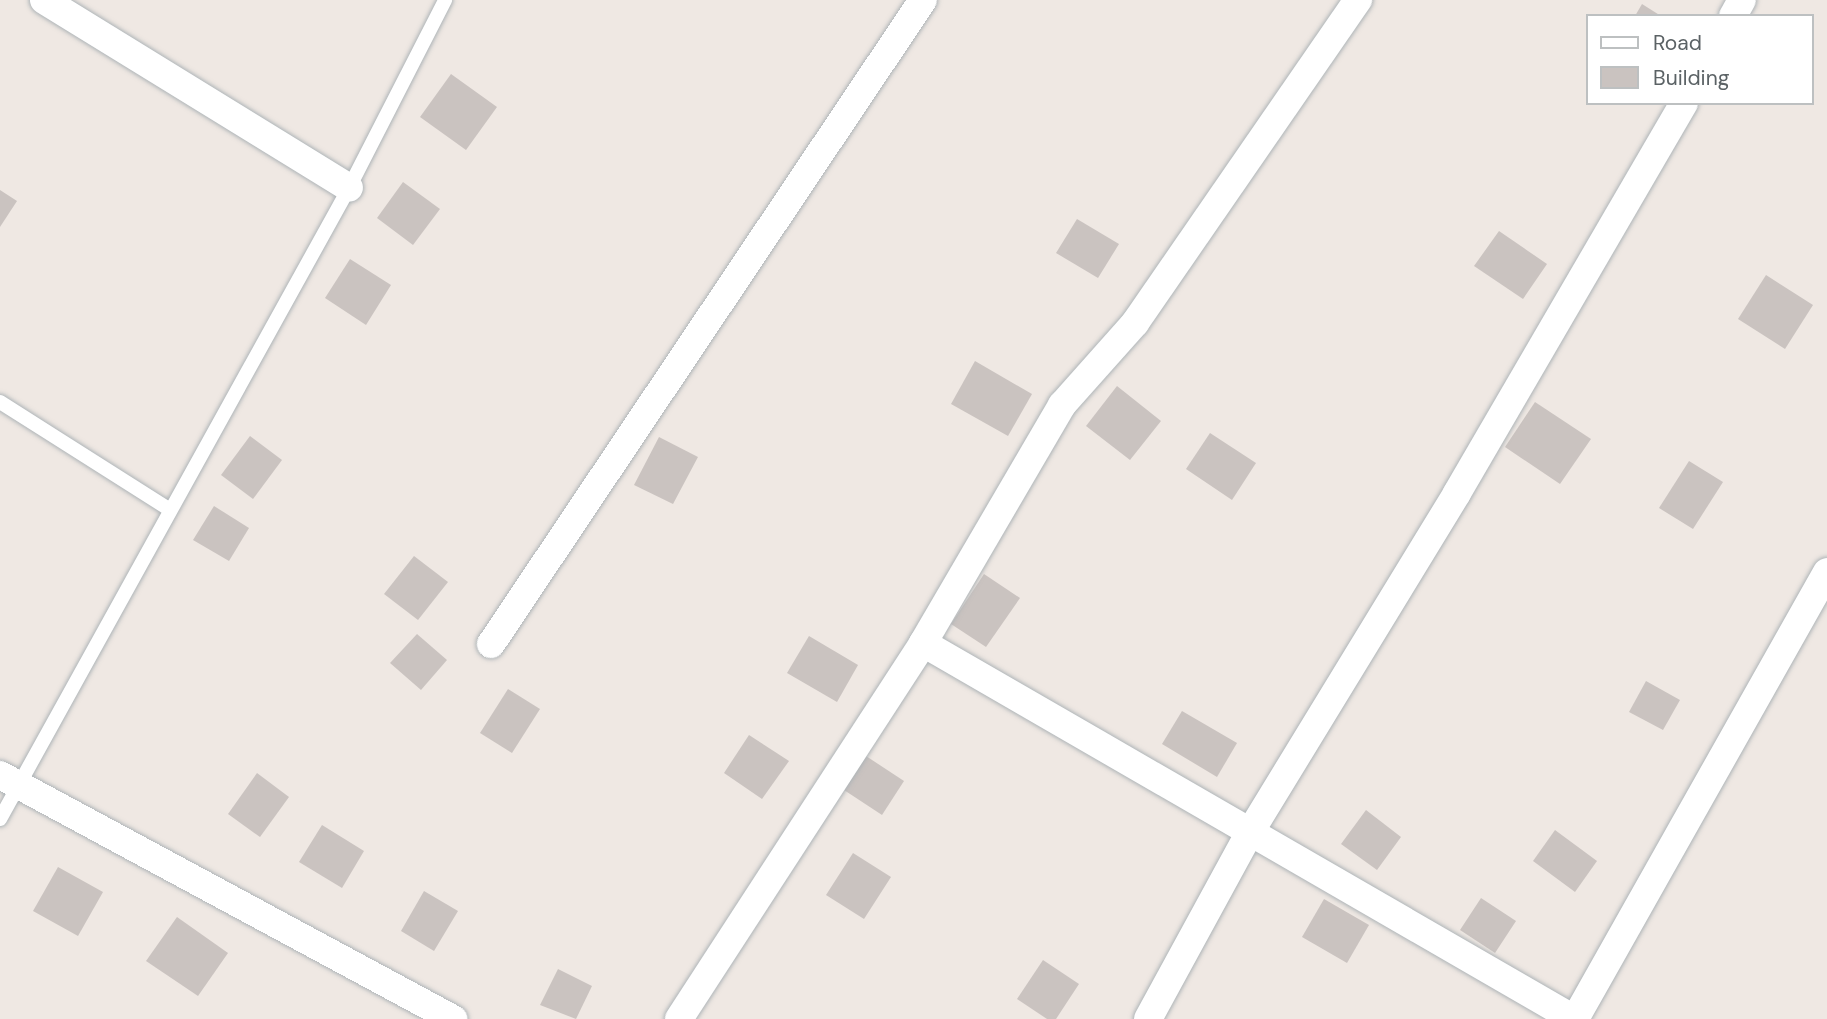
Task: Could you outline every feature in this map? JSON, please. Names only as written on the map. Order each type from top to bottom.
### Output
[{"type":"street","points":[[44,0],[349,188]]},
{"type":"street","points":[[491,644],[923,0]]},
{"type":"street","points":[[680,1019],[923,643],[1062,405],[1135,323],[1358,0]]},
{"type":"street","points":[[1148,1019],[1249,834],[1512,400],[1683,105]]},
{"type":"street","points":[[923,643],[1249,834],[1575,1019],[1827,572]]},
{"type":"street","points":[[11,780],[453,1019]]},
{"type":"lane","points":[[0,819],[11,780],[170,510],[349,188],[445,0]]},
{"type":"lane","points":[[0,402],[170,510]]},
{"type":"building","points":[[1642,4],[1658,14],[1636,14]]},
{"type":"building","points":[[451,74],[497,107],[466,150],[420,117]]},
{"type":"building","points":[[403,182],[440,209],[413,245],[377,218]]},
{"type":"building","points":[[0,190],[17,201],[0,227]]},
{"type":"building","points":[[1077,219],[1119,244],[1098,278],[1056,253]]},
{"type":"building","points":[[1499,231],[1547,264],[1523,299],[1474,266]]},
{"type":"building","points":[[350,259],[391,285],[366,325],[325,298]]},
{"type":"building","points":[[1766,275],[1813,305],[1785,349],[1738,319]]},
{"type":"building","points":[[975,361],[1032,394],[1008,436],[951,404]]},
{"type":"building","points":[[1117,386],[1161,421],[1130,460],[1086,426]]},
{"type":"building","points":[[1535,402],[1591,439],[1560,484],[1505,447]]},
{"type":"building","points":[[1210,433],[1256,463],[1232,500],[1186,469]]},
{"type":"building","points":[[250,436],[282,460],[253,499],[221,475]]},
{"type":"building","points":[[659,437],[698,457],[673,504],[634,485]]},
{"type":"building","points":[[1689,461],[1723,482],[1693,529],[1659,508]]},
{"type":"building","points":[[214,506],[249,528],[229,561],[193,540]]},
{"type":"building","points":[[414,556],[448,582],[418,620],[384,594]]},
{"type":"building","points":[[984,574],[1020,598],[986,647],[951,624]]},
{"type":"building","points":[[417,634],[447,660],[421,690],[390,663]]},
{"type":"building","points":[[809,636],[858,665],[837,702],[787,673]]},
{"type":"building","points":[[1646,681],[1680,700],[1663,730],[1629,712]]},
{"type":"building","points":[[508,689],[540,709],[512,753],[480,733]]},
{"type":"building","points":[[1182,711],[1237,743],[1217,777],[1162,744]]},
{"type":"building","points":[[749,735],[789,761],[762,799],[724,773]]},
{"type":"building","points":[[866,756],[904,781],[882,815],[844,790]]},
{"type":"building","points":[[257,773],[289,797],[260,837],[228,814]]},
{"type":"building","points":[[1366,810],[1401,837],[1377,870],[1341,844]]},
{"type":"building","points":[[322,825],[364,851],[342,888],[299,862]]},
{"type":"building","points":[[1555,830],[1597,861],[1575,892],[1533,861]]},
{"type":"building","points":[[853,853],[891,877],[864,919],[826,895]]},
{"type":"building","points":[[58,867],[103,892],[78,936],[33,911]]},
{"type":"building","points":[[424,891],[458,911],[434,951],[401,931]]},
{"type":"building","points":[[1481,898],[1516,921],[1495,953],[1460,930]]},
{"type":"building","points":[[1324,899],[1369,925],[1347,963],[1302,937]]},
{"type":"building","points":[[177,917],[228,953],[198,996],[146,961]]},
{"type":"building","points":[[1043,960],[1079,984],[1056,1019],[1047,1019],[1017,999]]},
{"type":"building","points":[[558,969],[592,986],[576,1019],[540,1005]]}]
